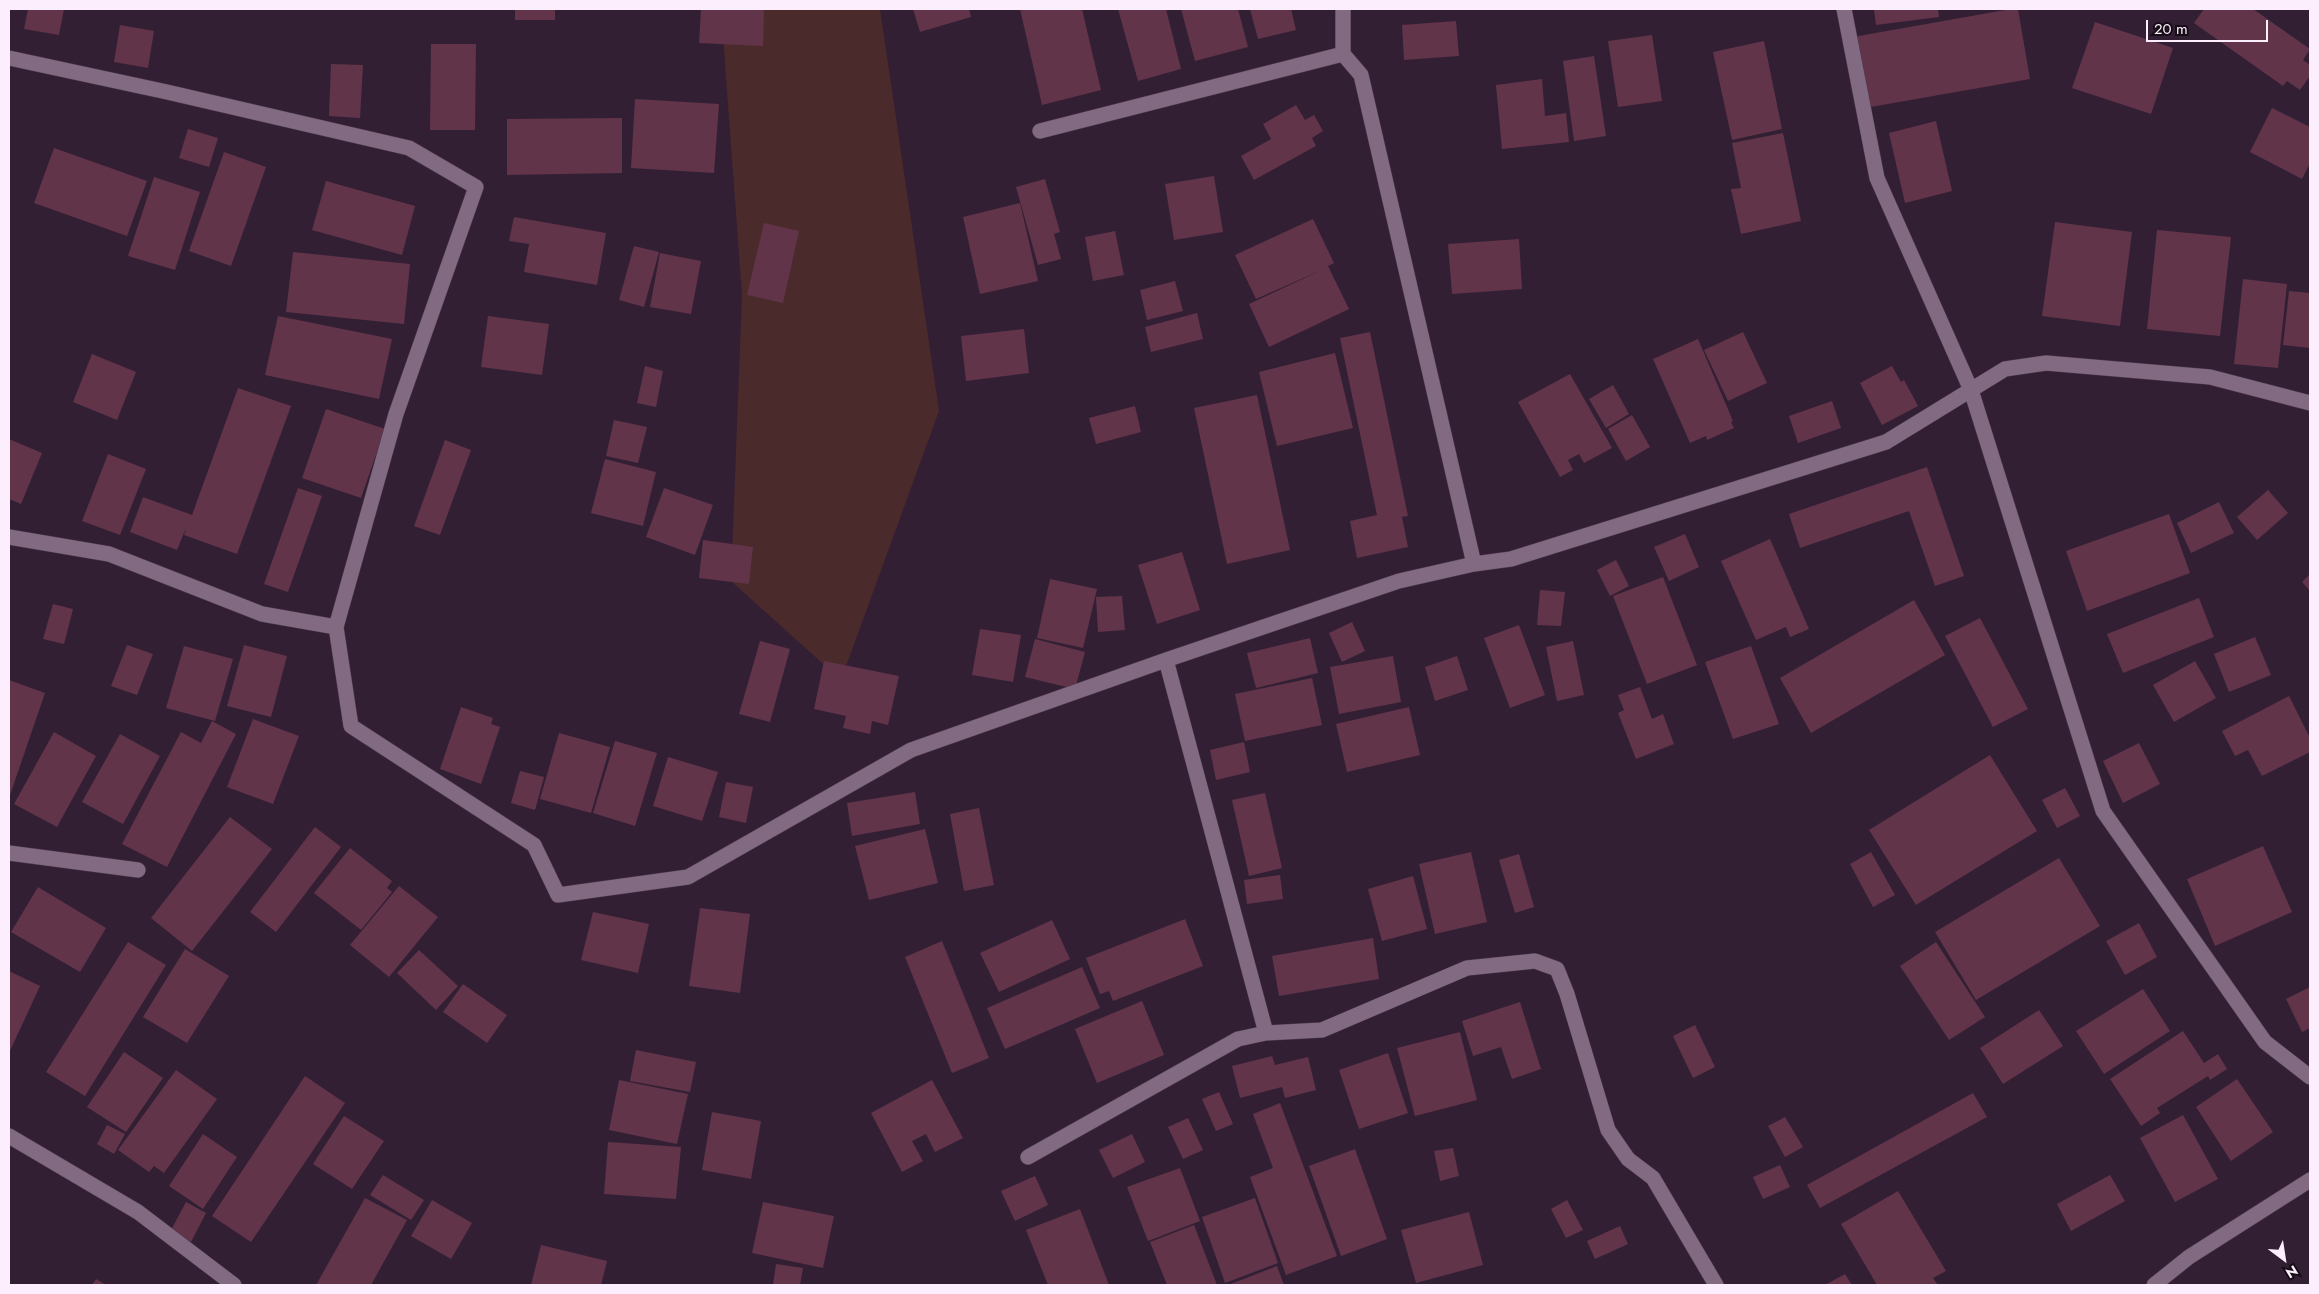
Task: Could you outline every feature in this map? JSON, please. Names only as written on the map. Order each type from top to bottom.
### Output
[{"type":"street","points":[[1343,9],[1343,54],[1361,75],[1474,564]]},
{"type":"street","points":[[1844,9],[1877,178],[1972,390],[2103,810],[2265,1042],[2310,1078]]},
{"type":"street","points":[[1040,131],[1343,54]]},
{"type":"street","points":[[9,58],[167,92],[409,148],[476,187],[396,414],[336,627],[351,726],[534,845],[558,895],[688,877],[911,750],[1166,660],[1399,581],[1474,564],[1511,559],[1886,442],[2005,369],[2046,363],[2210,377],[2310,403]]},
{"type":"street","points":[[9,537],[109,554],[262,614],[336,627]]},
{"type":"street","points":[[1166,660],[1266,1034]]},
{"type":"street","points":[[9,852],[138,870]]},
{"type":"street","points":[[1028,1157],[1238,1039],[1266,1034],[1322,1030],[1466,968],[1535,961],[1557,969],[1567,994],[1608,1130],[1628,1159],[1654,1178],[1716,1285]]},
{"type":"street","points":[[9,1136],[138,1212],[234,1285]]},
{"type":"street","points":[[2154,1285],[2189,1257],[2310,1180]]},
{"type":"shaded area","points":[[721,9],[880,9],[939,411],[841,680],[731,581],[742,295]]},
{"type":"building","points":[[28,9],[64,9],[59,35],[24,29]]},
{"type":"building","points":[[515,9],[555,9],[555,20],[515,20]]},
{"type":"building","points":[[701,9],[764,9],[763,46],[699,43]]},
{"type":"building","points":[[913,9],[969,9],[971,17],[920,32]]},
{"type":"building","points":[[1020,9],[1082,9],[1101,90],[1042,105]]},
{"type":"building","points":[[1118,9],[1166,9],[1181,69],[1138,81]]},
{"type":"building","points":[[1181,9],[1238,9],[1248,47],[1195,61]]},
{"type":"building","points":[[1250,9],[1291,9],[1296,30],[1258,39]]},
{"type":"building","points":[[1874,9],[1938,9],[1939,17],[1876,25]]},
{"type":"building","points":[[2018,9],[2030,79],[1865,108],[1853,37]]},
{"type":"building","points":[[2204,9],[2253,9],[2310,49],[2303,60],[2310,65],[2310,76],[2300,90],[2287,81],[2283,86],[2194,23]]},
{"type":"building","points":[[1456,21],[1459,56],[1404,60],[1402,25]]},
{"type":"building","points":[[2095,22],[2173,48],[2151,114],[2072,88]]},
{"type":"building","points":[[120,25],[154,31],[148,68],[114,62]]},
{"type":"building","points":[[1652,35],[1662,101],[1618,107],[1608,41]]},
{"type":"building","points":[[1764,41],[1782,129],[1732,140],[1713,52]]},
{"type":"building","points":[[431,44],[476,44],[475,130],[430,130]]},
{"type":"building","points":[[1594,56],[1606,136],[1574,141],[1563,61]]},
{"type":"building","points":[[331,64],[363,65],[360,118],[329,116]]},
{"type":"building","points":[[1542,79],[1545,116],[1566,113],[1569,142],[1502,149],[1496,85]]},
{"type":"building","points":[[635,99],[719,104],[714,173],[631,168]]},
{"type":"building","points":[[1296,105],[1305,120],[1314,115],[1323,131],[1312,138],[1316,146],[1254,180],[1241,156],[1271,139],[1263,124]]},
{"type":"building","points":[[2272,108],[2310,127],[2310,163],[2302,179],[2250,152]]},
{"type":"building","points":[[622,118],[622,173],[507,175],[507,119]]},
{"type":"building","points":[[1936,121],[1952,191],[1905,203],[1889,133]]},
{"type":"building","points":[[188,129],[218,138],[209,167],[179,158]]},
{"type":"building","points":[[1783,133],[1801,221],[1741,234],[1731,189],[1741,188],[1732,143]]},
{"type":"building","points":[[54,148],[147,181],[127,236],[34,203]]},
{"type":"building","points":[[224,152],[266,167],[231,266],[189,251]]},
{"type":"building","points":[[1214,176],[1223,232],[1174,240],[1165,184]]},
{"type":"building","points":[[154,177],[200,192],[175,270],[128,256]]},
{"type":"building","points":[[1045,179],[1060,232],[1054,234],[1061,259],[1038,265],[1016,187]]},
{"type":"building","points":[[326,181],[415,206],[402,255],[312,230]]},
{"type":"building","points":[[1020,203],[1038,281],[980,294],[963,217]]},
{"type":"building","points":[[514,217],[606,233],[597,285],[524,272],[529,244],[509,241]]},
{"type":"building","points":[[1313,219],[1334,263],[1328,266],[1349,309],[1269,347],[1249,304],[1324,269],[1256,299],[1235,255]]},
{"type":"building","points":[[2055,222],[2132,232],[2120,326],[2042,316]]},
{"type":"building","points":[[764,223],[799,231],[783,303],[747,295]]},
{"type":"building","points":[[2157,230],[2231,237],[2220,336],[2147,329]]},
{"type":"building","points":[[1115,231],[1124,275],[1093,281],[1085,237]]},
{"type":"building","points":[[1519,239],[1522,289],[1452,294],[1448,244]]},
{"type":"building","points":[[634,246],[659,252],[644,307],[619,300]]},
{"type":"building","points":[[293,252],[410,264],[404,324],[286,312]]},
{"type":"building","points":[[660,253],[701,261],[691,314],[650,307]]},
{"type":"building","points":[[2243,279],[2287,284],[2278,368],[2234,364]]},
{"type":"building","points":[[1175,281],[1183,311],[1147,320],[1140,290]]},
{"type":"building","points":[[2289,291],[2310,293],[2310,348],[2283,345]]},
{"type":"building","points":[[1197,313],[1203,339],[1151,352],[1145,327]]},
{"type":"building","points":[[278,316],[392,339],[379,399],[265,375]]},
{"type":"building","points":[[488,316],[549,324],[542,375],[481,367]]},
{"type":"building","points":[[1024,329],[1029,373],[966,381],[961,336]]},
{"type":"building","points":[[1370,332],[1408,516],[1402,517],[1408,547],[1357,558],[1350,521],[1377,515],[1340,338]]},
{"type":"building","points":[[1743,332],[1767,383],[1728,401],[1704,350]]},
{"type":"building","points":[[1698,339],[1733,421],[1731,422],[1734,428],[1707,440],[1706,436],[1690,443],[1653,359]]},
{"type":"building","points":[[1335,353],[1353,428],[1277,446],[1259,372]]},
{"type":"building","points":[[92,354],[136,372],[117,420],[73,402]]},
{"type":"building","points":[[645,366],[663,371],[656,407],[637,403]]},
{"type":"building","points":[[1892,366],[1901,382],[1904,380],[1918,406],[1882,425],[1860,383]]},
{"type":"building","points":[[1570,374],[1612,448],[1584,463],[1579,454],[1568,460],[1573,470],[1560,477],[1518,402]]},
{"type":"building","points":[[1613,385],[1629,414],[1606,428],[1589,399]]},
{"type":"building","points":[[238,388],[291,406],[237,554],[184,535],[186,528],[177,550],[130,532],[143,497],[192,515]]},
{"type":"building","points":[[1257,395],[1290,550],[1227,564],[1194,408]]},
{"type":"building","points":[[1832,401],[1841,428],[1798,443],[1789,416]]},
{"type":"building","points":[[1135,406],[1141,432],[1096,444],[1089,418]]},
{"type":"building","points":[[326,409],[385,429],[361,498],[302,478]]},
{"type":"building","points":[[1632,415],[1650,447],[1626,461],[1608,429]]},
{"type":"building","points":[[614,420],[647,427],[638,463],[606,456]]},
{"type":"building","points":[[9,439],[42,453],[21,504],[9,499]]},
{"type":"building","points":[[445,440],[471,450],[440,535],[414,526]]},
{"type":"building","points":[[108,454],[146,469],[120,535],[82,521]]},
{"type":"building","points":[[605,459],[656,472],[643,526],[591,513]]},
{"type":"building","points":[[1927,467],[1964,576],[1935,586],[1909,511],[1800,548],[1789,514]]},
{"type":"building","points":[[298,488],[322,496],[288,592],[264,584]]},
{"type":"building","points":[[664,488],[713,505],[695,555],[646,537]]},
{"type":"building","points":[[2268,490],[2288,513],[2257,540],[2237,517]]},
{"type":"building","points":[[2219,502],[2234,533],[2191,553],[2177,523]]},
{"type":"building","points":[[2169,514],[2190,573],[2087,611],[2066,551]]},
{"type":"building","points":[[1685,534],[1699,567],[1669,581],[1654,547]]},
{"type":"building","points":[[1770,539],[1809,629],[1790,637],[1786,627],[1756,640],[1721,561]]},
{"type":"building","points":[[703,540],[753,547],[749,584],[699,578]]},
{"type":"building","points":[[1182,552],[1200,610],[1157,624],[1138,565]]},
{"type":"building","points":[[1616,560],[1629,586],[1610,596],[1597,570]]},
{"type":"building","points":[[2310,574],[2310,591],[2302,582]]},
{"type":"building","points":[[1663,577],[1697,665],[1647,684],[1613,596]]},
{"type":"building","points":[[1050,579],[1097,589],[1083,648],[1037,638]]},
{"type":"building","points":[[1540,590],[1565,592],[1561,626],[1537,625]]},
{"type":"building","points":[[1122,596],[1125,630],[1098,632],[1096,597]]},
{"type":"building","points":[[2199,598],[2214,637],[2123,673],[2107,634]]},
{"type":"building","points":[[1914,600],[1945,655],[1811,733],[1780,678]]},
{"type":"building","points":[[53,604],[73,609],[64,644],[43,639]]},
{"type":"building","points":[[1980,618],[2028,709],[1993,727],[1945,636]]},
{"type":"building","points":[[1352,622],[1365,651],[1342,662],[1329,633]]},
{"type":"building","points":[[1519,625],[1545,695],[1510,708],[1484,638]]},
{"type":"building","points":[[980,629],[1021,635],[1013,682],[972,675]]},
{"type":"building","points":[[2255,637],[2271,675],[2229,692],[2214,654]]},
{"type":"building","points":[[1310,638],[1318,673],[1256,688],[1247,653]]},
{"type":"building","points":[[1035,639],[1085,652],[1075,689],[1025,677]]},
{"type":"building","points":[[760,641],[790,649],[770,722],[739,714]]},
{"type":"building","points":[[1573,641],[1584,695],[1557,701],[1546,647]]},
{"type":"building","points":[[127,645],[153,654],[137,695],[111,686]]},
{"type":"building","points":[[244,645],[287,656],[271,717],[227,706]]},
{"type":"building","points":[[184,646],[233,659],[215,721],[166,708]]},
{"type":"building","points":[[1751,646],[1779,724],[1733,739],[1705,662]]},
{"type":"building","points":[[1393,656],[1401,702],[1339,714],[1330,667]]},
{"type":"building","points":[[1457,656],[1468,690],[1435,701],[1425,667]]},
{"type":"building","points":[[824,661],[899,676],[888,725],[872,721],[870,734],[843,728],[846,716],[814,709]]},
{"type":"building","points":[[2195,661],[2216,698],[2174,722],[2153,685]]},
{"type":"building","points":[[1312,678],[1322,725],[1245,741],[1235,694]]},
{"type":"building","points":[[9,680],[45,693],[9,798]]},
{"type":"building","points":[[1640,687],[1652,719],[1663,714],[1674,744],[1636,759],[1618,713],[1624,710],[1618,695]]},
{"type":"building","points":[[2289,696],[2310,738],[2310,752],[2262,776],[2248,750],[2235,756],[2222,731]]},
{"type":"building","points":[[461,707],[493,718],[491,724],[500,727],[481,784],[440,769]]},
{"type":"building","points":[[1409,707],[1420,755],[1347,772],[1336,724]]},
{"type":"building","points":[[253,719],[299,736],[273,804],[227,787]]},
{"type":"building","points":[[212,721],[236,734],[167,867],[122,844],[181,732],[201,743]]},
{"type":"building","points":[[54,732],[96,756],[57,827],[14,804]]},
{"type":"building","points":[[559,733],[610,747],[591,813],[540,799]]},
{"type":"building","points":[[120,734],[160,756],[123,824],[82,802]]},
{"type":"building","points":[[615,741],[657,753],[635,826],[593,813]]},
{"type":"building","points":[[1244,742],[1250,772],[1216,780],[1210,750]]},
{"type":"building","points":[[2139,743],[2160,784],[2123,803],[2103,761]]},
{"type":"building","points":[[1990,755],[2037,831],[1916,905],[1869,830]]},
{"type":"building","points":[[668,757],[718,772],[702,821],[653,806]]},
{"type":"building","points":[[520,771],[544,777],[535,810],[511,803]]},
{"type":"building","points":[[726,782],[753,787],[746,823],[719,817]]},
{"type":"building","points":[[2065,788],[2080,816],[2057,828],[2042,800]]},
{"type":"building","points":[[915,792],[920,824],[852,836],[847,803]]},
{"type":"building","points":[[1265,793],[1282,868],[1249,876],[1232,800]]},
{"type":"building","points":[[979,808],[994,885],[964,891],[950,814]]},
{"type":"building","points":[[230,817],[272,849],[192,951],[151,918]]},
{"type":"building","points":[[315,827],[341,847],[276,932],[250,912]]},
{"type":"building","points":[[925,829],[938,883],[869,900],[855,846]]},
{"type":"building","points":[[2263,846],[2292,912],[2215,946],[2187,879]]},
{"type":"building","points":[[350,848],[392,881],[387,888],[392,892],[361,930],[314,893]]},
{"type":"building","points":[[1471,852],[1487,922],[1435,934],[1419,864]]},
{"type":"building","points":[[1871,852],[1895,895],[1873,907],[1850,864]]},
{"type":"building","points":[[1519,854],[1534,907],[1515,913],[1499,860]]},
{"type":"building","points":[[2059,858],[2100,926],[1976,1000],[1935,932]]},
{"type":"building","points":[[1280,875],[1283,899],[1247,904],[1244,880]]},
{"type":"building","points":[[1413,876],[1427,929],[1382,941],[1368,889]]},
{"type":"building","points":[[399,886],[438,917],[389,977],[350,945]]},
{"type":"building","points":[[38,887],[106,928],[80,972],[11,932]]},
{"type":"building","points":[[700,908],[750,914],[740,993],[689,986]]},
{"type":"building","points":[[593,912],[649,924],[638,973],[581,960]]},
{"type":"building","points":[[1185,919],[1203,966],[1113,1001],[1109,991],[1100,994],[1086,958]]},
{"type":"building","points":[[1052,920],[1070,959],[999,992],[980,953]]},
{"type":"building","points":[[2139,923],[2157,957],[2125,975],[2106,941]]},
{"type":"building","points":[[1373,938],[1379,979],[1279,996],[1272,956]]},
{"type":"building","points":[[942,941],[989,1058],[952,1073],[905,957]]},
{"type":"building","points":[[128,942],[166,965],[85,1096],[46,1072]]},
{"type":"building","points":[[1936,942],[1985,1017],[1949,1040],[1900,966]]},
{"type":"building","points":[[185,949],[229,976],[187,1043],[143,1017]]},
{"type":"building","points":[[419,950],[458,986],[436,1010],[397,973]]},
{"type":"building","points":[[1082,967],[1100,1008],[1005,1049],[987,1008]]},
{"type":"building","points":[[9,971],[40,986],[9,1053]]},
{"type":"building","points":[[463,984],[507,1015],[487,1043],[443,1012]]},
{"type":"building","points":[[2310,987],[2310,1028],[2302,1032],[2286,999]]},
{"type":"building","points":[[2143,989],[2170,1031],[2104,1074],[2076,1031]]},
{"type":"building","points":[[1142,1001],[1164,1055],[1097,1083],[1075,1029]]},
{"type":"building","points":[[1520,1002],[1541,1069],[1512,1079],[1501,1047],[1473,1056],[1462,1021]]},
{"type":"building","points":[[2039,1010],[2063,1046],[2003,1084],[1980,1048]]},
{"type":"building","points":[[1695,1025],[1715,1067],[1693,1078],[1673,1036]]},
{"type":"building","points":[[2183,1031],[2204,1063],[2218,1054],[2227,1069],[2210,1080],[2208,1076],[2157,1108],[2160,1113],[2141,1126],[2110,1079]]},
{"type":"building","points":[[1460,1032],[1477,1100],[1415,1116],[1397,1048]]},
{"type":"building","points":[[636,1050],[696,1062],[690,1092],[630,1081]]},
{"type":"building","points":[[124,1052],[163,1078],[126,1132],[87,1107]]},
{"type":"building","points":[[1388,1053],[1408,1113],[1359,1129],[1339,1070]]},
{"type":"building","points":[[1272,1056],[1275,1065],[1308,1057],[1316,1090],[1285,1098],[1282,1087],[1240,1098],[1232,1066]]},
{"type":"building","points":[[176,1070],[217,1099],[164,1173],[154,1166],[149,1172],[118,1150]]},
{"type":"building","points":[[305,1076],[345,1103],[251,1242],[212,1216]]},
{"type":"building","points":[[2237,1079],[2273,1132],[2231,1161],[2196,1107]]},
{"type":"building","points":[[619,1080],[688,1094],[677,1144],[609,1130]]},
{"type":"building","points":[[932,1080],[963,1138],[935,1152],[926,1134],[912,1141],[923,1161],[902,1172],[871,1113]]},
{"type":"building","points":[[1219,1092],[1233,1124],[1216,1131],[1202,1099]]},
{"type":"building","points":[[1973,1093],[1987,1117],[1820,1208],[1807,1185]]},
{"type":"building","points":[[1280,1103],[1337,1256],[1286,1275],[1250,1177],[1273,1168],[1253,1114]]},
{"type":"building","points":[[712,1112],[761,1121],[751,1179],[702,1170]]},
{"type":"building","points":[[2183,1115],[2218,1179],[2175,1202],[2140,1138]]},
{"type":"building","points":[[344,1116],[384,1141],[352,1189],[313,1164]]},
{"type":"building","points":[[1785,1117],[1803,1147],[1785,1157],[1768,1126]]},
{"type":"building","points":[[1188,1118],[1203,1150],[1183,1159],[1168,1127]]},
{"type":"building","points":[[107,1125],[125,1134],[114,1154],[97,1144]]},
{"type":"building","points":[[203,1134],[237,1157],[203,1209],[169,1186]]},
{"type":"building","points":[[1132,1134],[1145,1162],[1113,1178],[1099,1150]]},
{"type":"building","points":[[608,1142],[681,1147],[676,1199],[604,1194]]},
{"type":"building","points":[[1453,1148],[1459,1176],[1440,1181],[1434,1151]]},
{"type":"building","points":[[1355,1149],[1387,1239],[1341,1256],[1309,1166]]},
{"type":"building","points":[[1780,1165],[1790,1187],[1763,1199],[1753,1177]]},
{"type":"building","points":[[1180,1168],[1200,1221],[1148,1241],[1127,1187]]},
{"type":"building","points":[[383,1175],[424,1200],[411,1220],[370,1195]]},
{"type":"building","points":[[2110,1175],[2125,1201],[2071,1231],[2057,1204]]},
{"type":"building","points":[[1035,1176],[1048,1205],[1015,1221],[1001,1191]]},
{"type":"building","points":[[1898,1191],[1946,1271],[1933,1278],[1938,1285],[1877,1285],[1841,1224]]},
{"type":"building","points":[[365,1198],[407,1220],[371,1285],[316,1285]]},
{"type":"building","points":[[1255,1198],[1278,1263],[1225,1283],[1202,1217]]},
{"type":"building","points":[[432,1200],[472,1223],[451,1259],[411,1236]]},
{"type":"building","points":[[1567,1200],[1583,1230],[1566,1238],[1551,1209]]},
{"type":"building","points":[[186,1202],[206,1213],[191,1242],[171,1230]]},
{"type":"building","points":[[763,1202],[834,1216],[823,1268],[752,1253]]},
{"type":"building","points":[[1080,1209],[1109,1285],[1048,1285],[1026,1230]]},
{"type":"building","points":[[1469,1212],[1483,1265],[1416,1283],[1401,1230]]},
{"type":"building","points":[[1194,1225],[1217,1285],[1167,1285],[1150,1242]]},
{"type":"building","points":[[1620,1226],[1628,1244],[1595,1259],[1587,1241]]},
{"type":"building","points":[[541,1245],[607,1261],[601,1285],[531,1285]]},
{"type":"building","points":[[776,1264],[803,1268],[800,1285],[773,1285]]},
{"type":"building","points":[[1277,1266],[1284,1285],[1228,1285]]},
{"type":"building","points":[[1845,1274],[1852,1285],[1825,1285]]},
{"type":"building","points":[[96,1279],[106,1285],[92,1285]]}]
